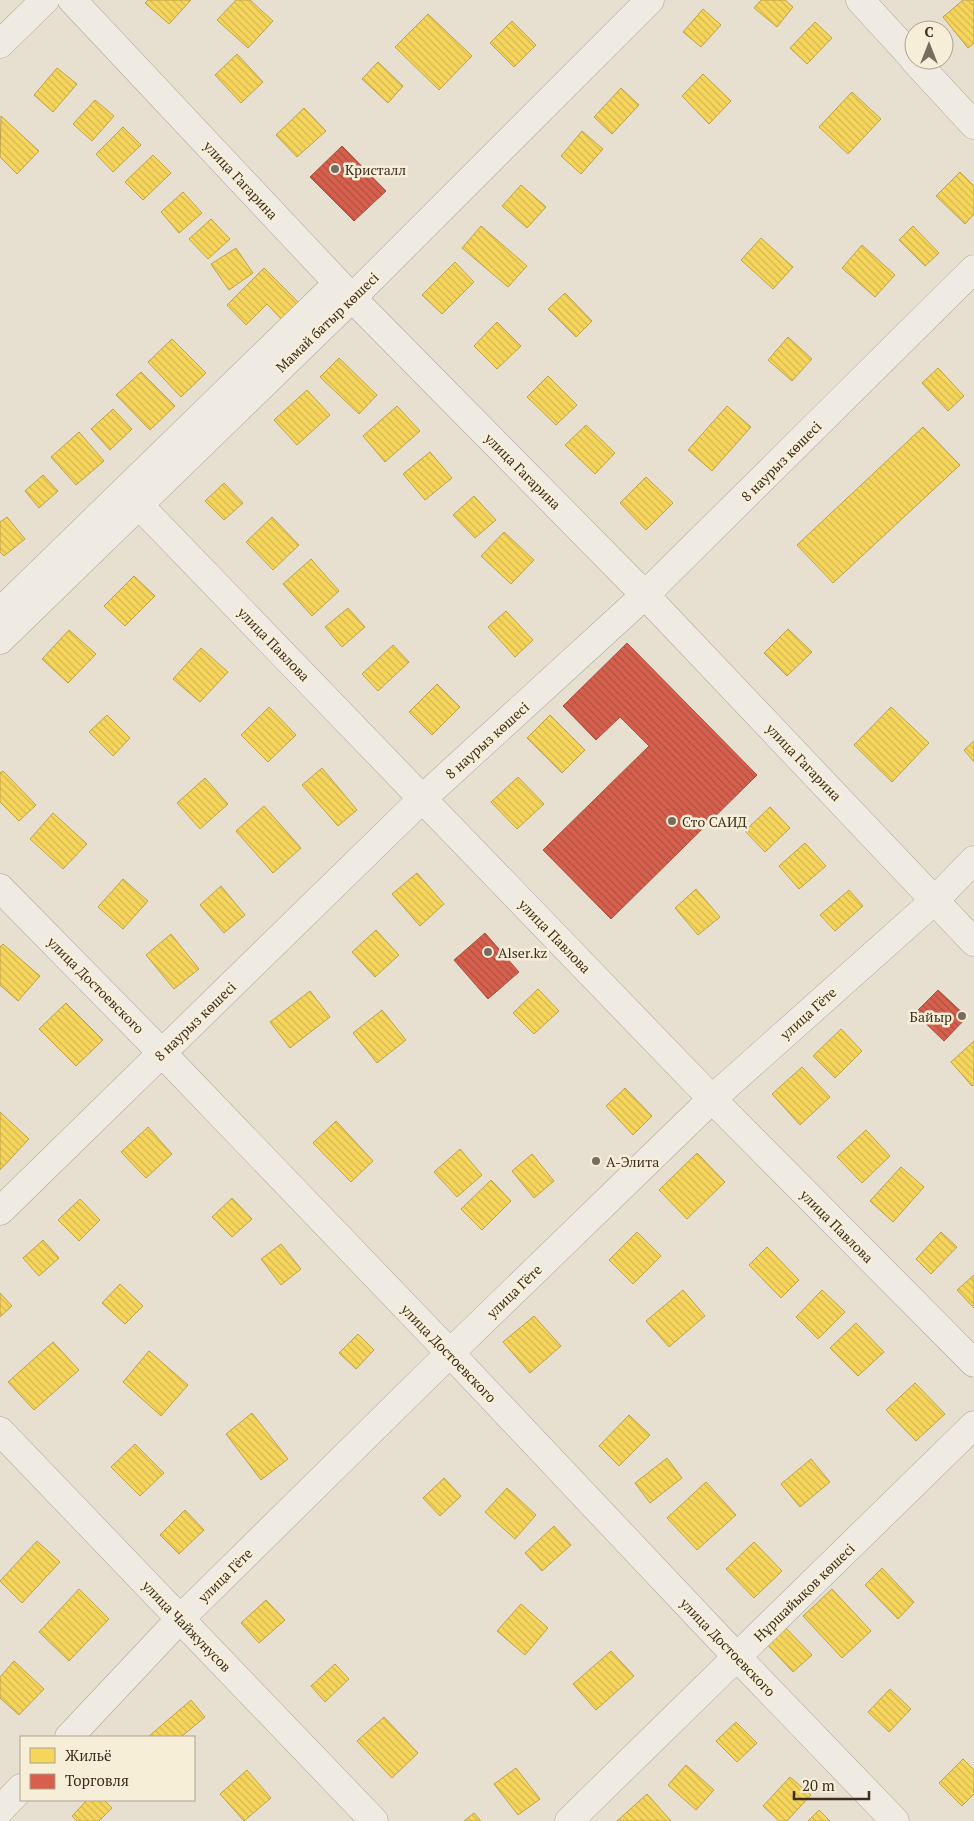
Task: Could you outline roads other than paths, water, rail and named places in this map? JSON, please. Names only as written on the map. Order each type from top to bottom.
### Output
[{"type":"street","points":[[0,44],[45,0]]},
{"type":"street","name":"улица Гагарина","points":[[72,0],[345,291],[645,595],[974,942]]},
{"type":"street","name":"Мамай батыр көшесі","points":[[0,612],[345,291],[650,0]]},
{"type":"street","points":[[860,0],[904,49]]},
{"type":"street","points":[[923,70],[974,125]]},
{"type":"street","name":"8 наурыз көшесі","points":[[0,1211],[423,798],[645,595],[974,269]]},
{"type":"street","name":"Мамай батыр көшесі","points":[[0,640],[139,505],[345,291]]},
{"type":"street","name":"улица Павлова","points":[[139,505],[712,1099],[974,1363]]},
{"type":"street","name":"улица Гёте","points":[[70,1736],[180,1619],[712,1099],[935,900],[974,860]]},
{"type":"street","name":"улица Достоевского","points":[[0,888],[162,1053],[450,1353],[895,1821]]},
{"type":"street","name":"Нұршайықов көшесі","points":[[569,1821],[974,1425]]},
{"type":"street","name":"улица Чайжунусов","points":[[0,1431],[374,1821]]},
{"type":"street","points":[[0,1810],[20,1789]]},
{"type":"place","name":"Кристалл","points":[[335,169]]},
{"type":"place","name":"Сто САИД","points":[[672,821]]},
{"type":"place","name":"Alser.kz","points":[[488,952]]},
{"type":"place","name":"Байыр","points":[[962,1016]]},
{"type":"place","name":"А-Элита","points":[[596,1161]]}]
